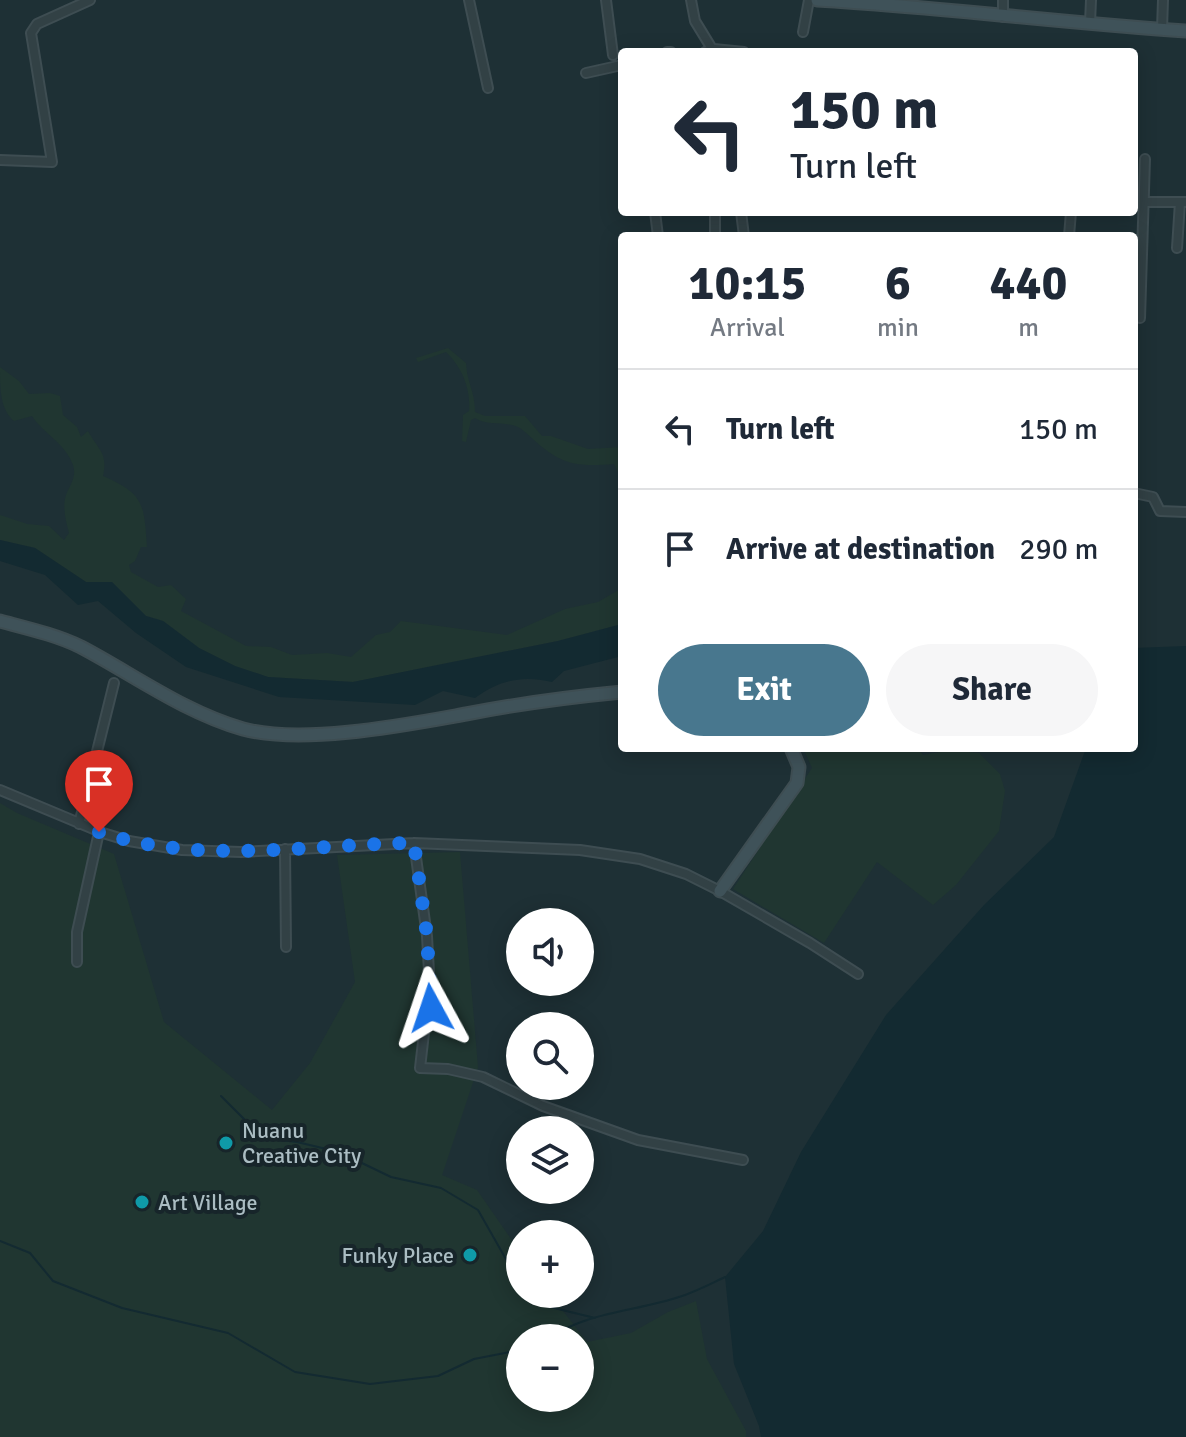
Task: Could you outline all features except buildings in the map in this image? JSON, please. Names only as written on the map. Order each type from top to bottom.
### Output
[{"type":"street","points":[[0,160],[52,162],[31,33],[37,24],[72,4],[90,0]]},
{"type":"street","points":[[469,0],[488,88]]},
{"type":"street","points":[[606,0],[613,55]]},
{"type":"street","points":[[691,0],[695,21],[709,48]]},
{"type":"street","points":[[803,32],[809,0]]},
{"type":"street","points":[[817,0],[954,5],[1003,17],[1186,31]]},
{"type":"street","points":[[1003,0],[1003,17]]},
{"type":"street","points":[[1090,23],[1091,0]]},
{"type":"street","points":[[1162,29],[1163,0]]},
{"type":"street","points":[[586,73],[618,66]]},
{"type":"street","points":[[1140,318],[1145,159]]},
{"type":"street","points":[[1144,202],[1183,202],[1177,248]]},
{"type":"street","points":[[1138,494],[1153,497],[1160,511],[1186,512]]},
{"type":"street","points":[[0,621],[78,645],[155,691],[232,725],[258,732],[362,730],[618,692]]},
{"type":"street","points":[[79,824],[114,683]]},
{"type":"street","points":[[720,891],[797,783],[799,767],[793,752]]},
{"type":"street","points":[[0,790],[99,832],[129,841],[182,850],[241,852],[414,843],[516,846],[620,856],[658,864],[720,891],[858,974]]},
{"type":"street","points":[[77,962],[77,932],[99,832]]},
{"type":"street","points":[[414,843],[427,936],[431,1008],[420,1068],[448,1069],[483,1077],[543,1106],[638,1140],[743,1160]]},
{"type":"street","points":[[285,849],[286,947]]},
{"type":"green space","points":[[448,348],[466,363],[475,412],[485,416],[525,416],[542,436],[551,436],[588,449],[618,447],[618,472],[614,464],[568,462],[551,454],[518,427],[507,424],[475,418],[471,420],[466,442],[462,441],[463,415],[469,411],[469,403],[461,371],[446,352],[418,362],[416,358]]},
{"type":"green space","points":[[0,367],[19,381],[29,394],[60,396],[63,415],[77,427],[81,437],[88,431],[102,452],[103,476],[127,488],[143,510],[147,547],[141,547],[135,561],[129,565],[131,572],[158,587],[171,585],[186,599],[181,611],[246,646],[271,647],[292,655],[327,653],[351,657],[376,635],[390,632],[401,621],[507,635],[565,609],[598,602],[618,590],[618,625],[558,641],[353,682],[268,677],[235,666],[199,648],[163,621],[146,616],[112,582],[86,582],[35,548],[0,540],[0,515],[27,524],[49,526],[64,540],[69,533],[65,500],[74,473],[65,451],[32,416],[14,421],[9,416],[0,383]]},
{"type":"green space","points":[[805,752],[979,753],[1000,774],[1005,791],[999,831],[956,885],[933,905],[877,862],[824,943],[733,889],[812,768]]},
{"type":"green space","name":"Nuanu Creative City","points":[[0,803],[114,854],[164,1022],[272,1110],[310,1063],[355,982],[337,855],[460,852],[478,1067],[442,1175],[477,1190],[506,1232],[506,1308],[561,1308],[573,1324],[506,1324],[506,1412],[594,1412],[594,1341],[631,1333],[668,1312],[696,1301],[707,1359],[746,1431],[746,1437],[0,1437]]},
{"type":"water","points":[[0,540],[35,548],[86,582],[112,582],[146,616],[163,621],[199,648],[235,666],[268,677],[353,682],[558,641],[618,625],[618,657],[564,671],[552,682],[521,679],[502,683],[475,698],[443,691],[415,705],[279,697],[186,667],[136,633],[98,601],[78,605],[45,575],[0,561]]},
{"type":"water","points":[[1186,646],[1186,1437],[761,1437],[734,1364],[725,1277],[763,1231],[801,1152],[886,1015],[984,905],[1054,837],[1085,752],[1138,752],[1138,648]]},
{"type":"waterway","points":[[221,1096],[263,1138],[339,1152],[391,1177],[441,1188],[478,1210],[506,1259]]},
{"type":"waterway","points":[[0,1241],[30,1253],[53,1281],[122,1308],[228,1333],[295,1372],[370,1384],[438,1376],[474,1359],[506,1353]]},
{"type":"waterway","points":[[576,1324],[679,1297],[725,1277]]},
{"type":"waterway","points":[[554,1308],[595,1318]]},
{"type":"place","name":"Nuanu Creative City","points":[[226,1143]]},
{"type":"place","name":"Art Village","points":[[142,1202]]},
{"type":"place","name":"Funky Place","points":[[470,1255]]},
{"type":"route","points":[[99,832],[129,841],[182,850],[241,852],[414,843],[427,936],[431,1008]]}]
